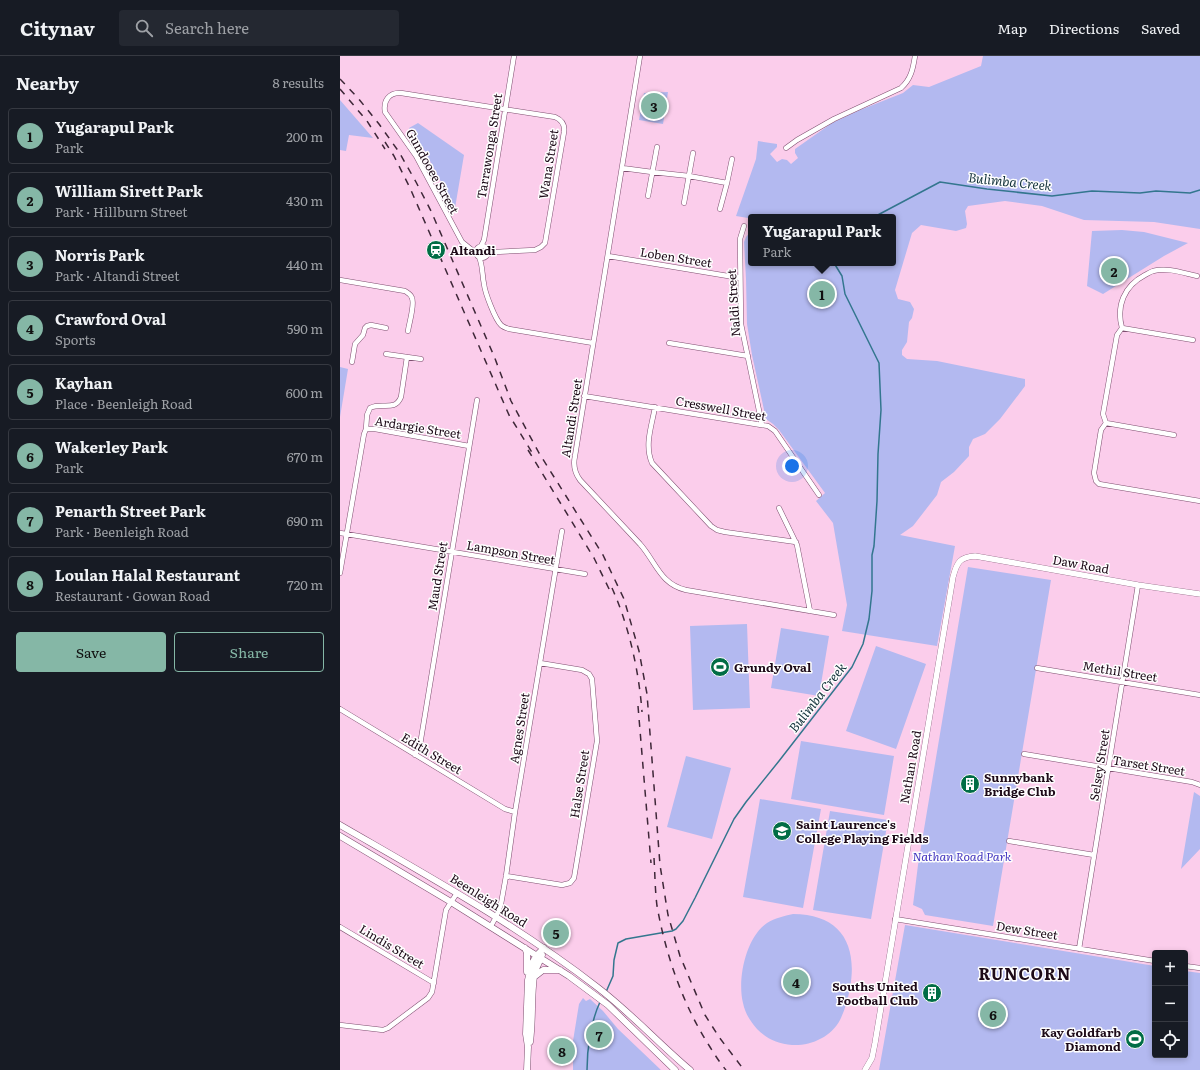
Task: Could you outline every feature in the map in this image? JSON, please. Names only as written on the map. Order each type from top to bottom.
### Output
[{"type":"main road","name":"Beenleigh Road","points":[[340,825],[457,893],[544,948],[598,987],[690,1070]]},
{"type":"main road","name":"Beenleigh Road","points":[[340,836],[524,946],[594,993],[675,1070]]},
{"type":"main road","points":[[524,946],[527,953],[527,973],[531,978]]},
{"type":"main road","points":[[527,1070],[528,1047],[526,1034],[531,966],[539,957],[544,948]]},
{"type":"main road","points":[[531,978],[543,970],[560,970]]},
{"type":"street","name":"Tarrawonga Street","points":[[478,256],[476,253],[484,250],[484,240],[514,56]]},
{"type":"street","name":"Altandi Street","points":[[640,56],[584,396],[574,463],[575,472],[580,480],[640,544],[662,576],[675,587],[834,614]]},
{"type":"street","points":[[786,148],[834,119],[901,88],[911,74],[915,56]]},
{"type":"street","name":"Wana Street","points":[[386,100],[391,95],[398,93],[557,118],[563,123],[564,130],[545,243],[541,247],[534,250],[495,252],[484,250]]},
{"type":"street","name":"Gundooee Street","points":[[386,100],[384,106],[385,112],[407,142],[424,169],[445,212],[462,242],[467,248],[478,256],[482,263],[486,293],[496,318],[501,324],[509,329],[593,343]]},
{"type":"street","points":[[648,196],[657,148]]},
{"type":"street","points":[[684,203],[693,153]]},
{"type":"street","points":[[720,209],[732,159]]},
{"type":"street","points":[[622,168],[689,176],[727,183]]},
{"type":"street","name":"Naldi Street","points":[[744,226],[740,239],[741,320],[762,425]]},
{"type":"street","points":[[471,250],[484,250]]},
{"type":"street","points":[[478,256],[484,258],[484,250]]},
{"type":"street","points":[[482,263],[484,250]]},
{"type":"street","name":"Loben Street","points":[[608,256],[740,278]]},
{"type":"street","points":[[1106,423],[1103,414],[1115,343],[1117,335],[1122,328],[1120,318],[1123,300],[1128,288],[1138,279],[1153,271],[1165,270],[1197,276]]},
{"type":"street","points":[[340,280],[405,291],[409,293],[413,302],[408,331]]},
{"type":"street","points":[[352,362],[355,344],[363,335],[367,326],[371,325],[386,328]]},
{"type":"street","points":[[1122,328],[1193,340]]},
{"type":"street","points":[[669,343],[748,356]]},
{"type":"street","points":[[386,354],[421,359]]},
{"type":"street","points":[[366,429],[367,415],[370,408],[375,406],[395,405],[399,402],[407,357]]},
{"type":"street","name":"Cresswell Street","points":[[584,396],[768,426],[775,431],[819,495]]},
{"type":"street","name":"Maud Street","points":[[415,755],[420,745],[477,400]]},
{"type":"street","points":[[655,407],[648,446],[652,463],[711,526],[717,530],[725,532],[796,542]]},
{"type":"street","points":[[1106,423],[1174,435]]},
{"type":"street","points":[[1106,423],[1101,430],[1094,472],[1096,481],[1099,484],[1200,501]]},
{"type":"street","name":"Ardargie Street","points":[[340,573],[366,429],[375,429],[469,446]]},
{"type":"street","points":[[779,508],[796,542],[810,611]]},
{"type":"street","name":"Agnes Street","points":[[491,926],[501,904],[562,531]]},
{"type":"street","name":"Lampson Street","points":[[340,533],[585,574]]},
{"type":"street","name":"Daw Road","points":[[959,561],[968,556],[975,556],[1138,585],[1200,594]]},
{"type":"street","name":"Nathan Road","points":[[865,1070],[872,1058],[875,1043],[953,576],[959,561]]},
{"type":"street","name":"Selsey Street","points":[[1079,949],[1138,585]]},
{"type":"street","name":"Halse Street","points":[[506,876],[562,885],[570,883],[574,878],[597,740],[592,679],[589,674],[582,670],[540,663]]},
{"type":"street","name":"Methil Street","points":[[1037,668],[1200,695]]},
{"type":"street","name":"Edith Street","points":[[340,709],[505,809],[516,812]]},
{"type":"street","name":"Tarset Street","points":[[1024,754],[1192,782],[1200,785]]},
{"type":"street","points":[[1009,841],[1094,855]]},
{"type":"street","points":[[340,1024],[383,1030],[388,1028],[428,998],[432,992],[434,983],[446,910],[457,893]]},
{"type":"street","name":"Dew Street","points":[[895,919],[1152,961]]},
{"type":"street","name":"Lindis Street","points":[[340,927],[434,983]]},
{"type":"street","points":[[1188,966],[1200,968]]},
{"type":"green space","points":[[983,56],[1200,56],[1200,229],[1154,222],[1084,220],[1042,206],[1005,201],[968,206],[965,211],[967,224],[966,228],[956,231],[921,225],[912,233],[895,290],[898,299],[910,302],[914,309],[912,318],[909,322],[907,342],[902,350],[902,355],[907,359],[937,361],[1025,379],[1025,386],[1000,419],[985,434],[973,439],[969,447],[969,456],[954,472],[941,482],[937,495],[913,526],[900,535],[955,546],[937,646],[842,631],[847,605],[833,523],[816,501],[825,493],[779,430],[766,419],[747,324],[744,242],[748,235],[748,266],[896,266],[896,214],[748,214],[748,218],[736,216],[756,159],[758,141],[777,144],[777,147],[770,154],[777,162],[782,159],[787,160],[791,164],[798,158],[795,153],[795,149],[832,123],[903,93],[913,85],[929,87],[981,66]]},
{"type":"green space","points":[[668,92],[663,124],[639,120],[644,93]]},
{"type":"green space","points":[[340,100],[373,138],[349,135],[346,151],[340,150]]},
{"type":"green space","points":[[418,123],[464,155],[455,208],[423,148],[409,128]]},
{"type":"green space","points":[[1122,230],[1144,232],[1188,243],[1164,256],[1103,294],[1087,286],[1092,231]]},
{"type":"green space","points":[[340,367],[348,369],[340,417]]},
{"type":"green space","name":"Nathan Road Park","points":[[968,567],[1051,580],[993,926],[925,915],[922,909],[913,905],[918,865]]},
{"type":"green space","name":"Grundy Oval","points":[[747,624],[750,708],[693,710],[690,626]]},
{"type":"green space","points":[[781,628],[829,636],[819,696],[771,688]]},
{"type":"green space","points":[[876,646],[926,664],[896,749],[846,731]]},
{"type":"green space","points":[[801,741],[894,756],[884,815],[791,799]]},
{"type":"green space","points":[[686,756],[731,768],[712,839],[667,827]]},
{"type":"green space","points":[[1194,792],[1200,796],[1200,849],[1181,869]]},
{"type":"green space","points":[[760,799],[821,809],[803,908],[743,897]]},
{"type":"green space","points":[[830,811],[888,820],[871,919],[813,910]]},
{"type":"green space","points":[[793,914],[809,915],[823,919],[834,926],[842,934],[848,945],[852,972],[846,1004],[842,1016],[836,1026],[826,1036],[813,1042],[799,1045],[777,1042],[761,1033],[746,1014],[741,993],[742,971],[749,948],[754,938],[760,929],[767,923],[776,918]]},
{"type":"green space","points":[[905,925],[1152,966],[1152,1058],[1188,1058],[1188,971],[1200,973],[1200,1070],[879,1070]]},
{"type":"green space","points":[[583,998],[586,1001],[590,999],[603,1011],[618,1029],[661,1070],[573,1070],[573,1041],[579,1004]]},
{"type":"waterway","name":"Bulimba Creek","points":[[880,214],[940,182],[1052,196],[1092,191],[1140,193],[1156,191],[1190,193],[1200,190]]},
{"type":"waterway","name":"Bulimba Creek","points":[[606,992],[613,976],[614,960],[618,943],[626,939],[672,931],[676,929],[683,921],[734,819],[852,667],[863,644],[869,619],[872,591],[872,555],[877,501],[881,410],[879,363],[845,294],[842,276],[836,266]]},
{"type":"waterway","name":"Bulimba Creek","points":[[587,1070],[590,1035],[600,1002]]},
{"type":"railway","points":[[340,79],[379,124],[399,152],[416,182],[431,211],[494,356],[511,401],[539,453],[603,555],[624,599],[639,651],[647,694],[660,865],[668,915],[680,956],[705,1015],[719,1037],[744,1070]]},
{"type":"railway","points":[[340,89],[367,121],[385,149]]},
{"type":"railway","points":[[385,142],[394,156],[410,188],[509,415],[533,454]]},
{"type":"railway","points":[[528,450],[594,558],[612,595]]},
{"type":"railway","points":[[612,588],[628,633],[636,665],[642,712]]},
{"type":"railway","points":[[638,706],[651,863]]},
{"type":"railway","points":[[654,858],[657,906],[665,943],[677,980],[700,1031],[726,1070]]},
{"type":"place","name":"Norris Park","points":[[654,106]]},
{"type":"place","name":"Altandi","points":[[436,250]]},
{"type":"place","name":"William Sirett Park","points":[[1114,271]]},
{"type":"place","name":"Yugarapul Park","points":[[822,294]]},
{"type":"place","name":"Grundy Oval","points":[[720,667]]},
{"type":"place","name":"Sunnybank Bridge Club","points":[[970,784]]},
{"type":"place","name":"Saint Laurence's College Playing Fields","points":[[782,831]]},
{"type":"place","name":"Kayhan","points":[[556,933]]},
{"type":"place","name":"Crawford Oval","points":[[796,982]]},
{"type":"place","name":"Souths United Football Club","points":[[932,993]]},
{"type":"place","name":"Wakerley Park","points":[[993,1014]]},
{"type":"place","name":"Penarth Street Park","points":[[599,1035]]},
{"type":"place","name":"Kay Goldfarb Diamond","points":[[1135,1039]]},
{"type":"place","name":"Loulan Halal Restaurant","points":[[562,1051]]},
{"type":"district","name":"RUNCORN","points":[[1025,973]]}]
